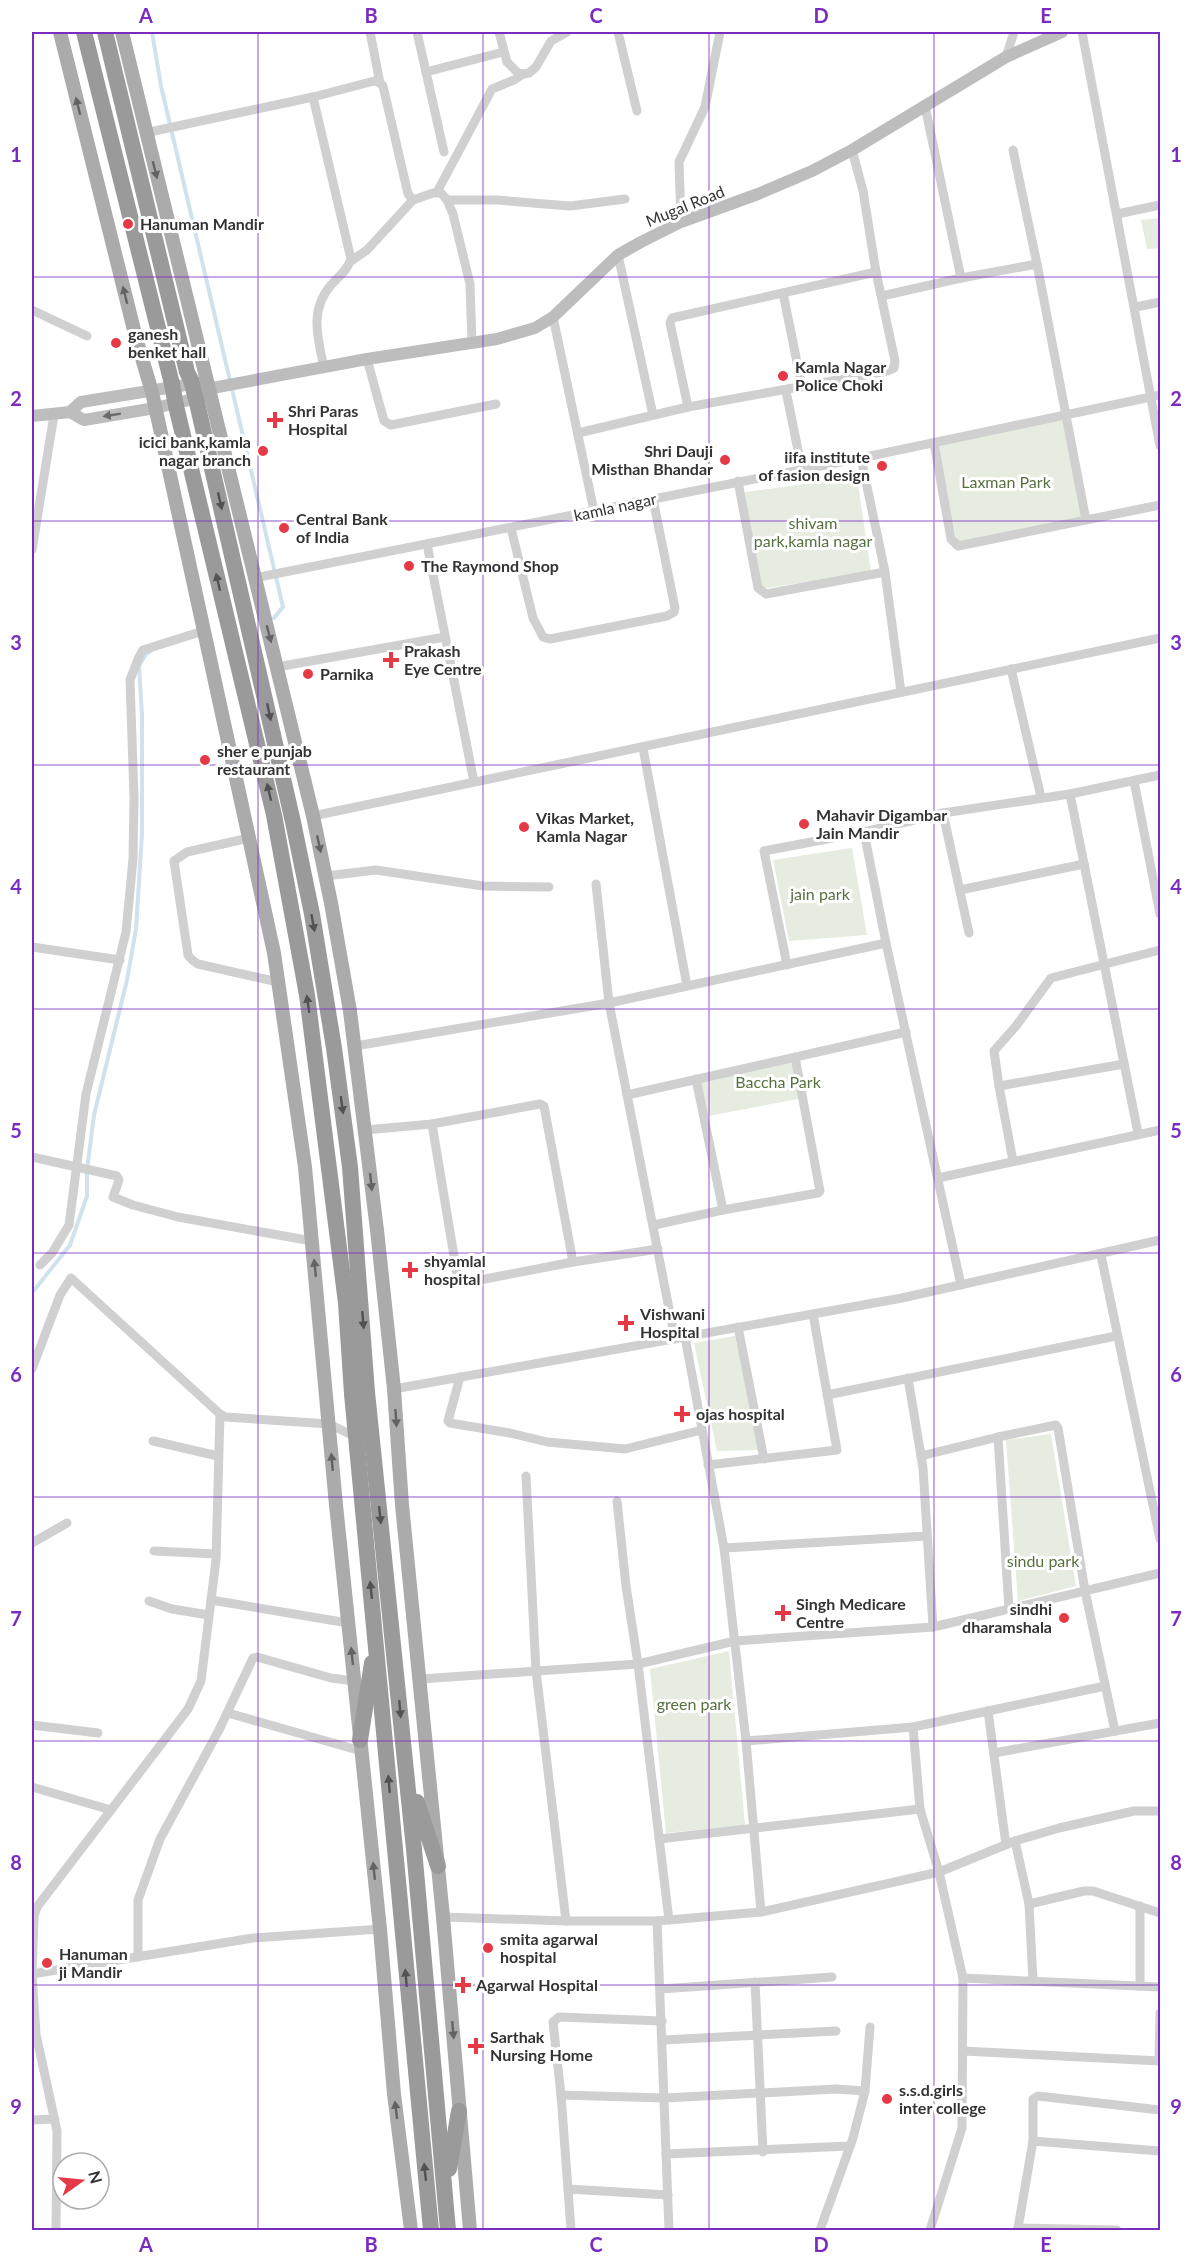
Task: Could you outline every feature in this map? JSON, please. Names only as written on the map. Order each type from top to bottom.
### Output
[{"type":"highway","points":[[84,32],[152,298],[274,815],[307,995],[346,1303],[356,1437],[431,2230]]},
{"type":"highway","points":[[105,32],[187,372],[197,403],[260,670],[312,914],[334,1047],[350,1167],[367,1392],[448,2230]]},
{"type":"highway","points":[[361,1745],[376,1636]]},
{"type":"highway","points":[[404,1758],[438,1866]]},
{"type":"highway","points":[[445,2191],[459,2111]]},
{"type":"main road","points":[[60,32],[136,338],[152,392],[274,953],[305,1167],[348,1623],[380,1929],[394,2094],[411,2230]]},
{"type":"main road","points":[[122,32],[313,816],[326,876],[355,1046],[394,1389],[402,1506],[421,1678],[470,2230]]},
{"type":"street","points":[[369,32],[408,194],[413,200]]},
{"type":"street","points":[[417,32],[444,153]]},
{"type":"street","points":[[499,32],[503,52],[511,67],[522,74]]},
{"type":"street","points":[[437,192],[492,89],[536,68],[550,41],[567,32]]},
{"type":"street","points":[[618,32],[637,111]]},
{"type":"street","points":[[681,222],[679,162],[705,107],[720,32]]},
{"type":"street","points":[[1006,57],[1014,32]]},
{"type":"street","name":"Mugal Road","points":[[209,389],[367,359],[472,343],[535,328],[553,317],[618,255],[662,230],[812,171],[852,150],[1006,57],[1062,32]]},
{"type":"street","points":[[1082,32],[1117,214],[1156,396],[1161,446]]},
{"type":"street","points":[[426,72],[503,52]]},
{"type":"street","points":[[146,133],[313,97],[374,81],[380,82]]},
{"type":"street","points":[[313,97],[351,261]]},
{"type":"street","points":[[925,106],[961,278]]},
{"type":"street","points":[[578,433],[688,407],[786,391],[894,368],[896,361],[876,272],[863,190],[852,150]]},
{"type":"street","points":[[1013,150],[1086,520]]},
{"type":"street","points":[[324,368],[317,330],[317,313],[329,287],[351,261],[368,250],[413,200],[437,192],[444,194],[453,214],[471,284],[472,343]]},
{"type":"street","points":[[447,200],[497,200],[570,206],[625,199]]},
{"type":"street","points":[[1117,214],[1161,205]]},
{"type":"street","points":[[618,255],[653,415]]},
{"type":"street","points":[[882,296],[1037,264]]},
{"type":"street","points":[[688,407],[671,319],[876,272]]},
{"type":"street","points":[[783,293],[802,387]]},
{"type":"street","points":[[1136,307],[1161,302]]},
{"type":"street","points":[[32,310],[87,336]]},
{"type":"street","points":[[553,317],[594,511]]},
{"type":"street","points":[[367,359],[384,421],[391,425],[496,404]]},
{"type":"street","points":[[32,416],[70,412],[81,402],[152,392],[197,382],[209,389],[201,398],[84,420],[70,412]]},
{"type":"street","points":[[786,391],[802,470]]},
{"type":"street","name":"kamla nagar","points":[[254,578],[802,470],[1156,396]]},
{"type":"street","points":[[32,550],[54,415]]},
{"type":"street","points":[[934,443],[951,539],[956,546],[1161,505]]},
{"type":"street","points":[[861,458],[885,572],[901,692]]},
{"type":"street","points":[[738,481],[758,588],[762,593],[885,572]]},
{"type":"street","points":[[511,528],[533,618],[543,637],[550,639],[668,616],[674,612],[675,608],[653,499]]},
{"type":"street","points":[[427,544],[474,782]]},
{"type":"street","points":[[40,1264],[52,1253],[69,1225],[81,1169],[86,1094],[126,932],[133,860],[134,798],[130,680],[144,650],[203,631]]},
{"type":"street","points":[[277,667],[446,637]]},
{"type":"street","points":[[313,816],[1161,638]]},
{"type":"street","points":[[1011,669],[1041,797]]},
{"type":"street","points":[[643,748],[687,986]]},
{"type":"street","points":[[787,965],[764,851],[864,832],[943,813],[1070,794],[1161,775]]},
{"type":"street","points":[[1134,781],[1160,914]]},
{"type":"street","points":[[1070,794],[1138,1133]]},
{"type":"street","points":[[943,813],[969,933]]},
{"type":"street","points":[[864,832],[961,1285]]},
{"type":"street","points":[[249,838],[187,852],[174,861],[188,955],[198,964],[278,982]]},
{"type":"street","points":[[960,890],[1084,864]]},
{"type":"street","points":[[326,876],[376,870],[483,886],[549,887]]},
{"type":"street","points":[[596,884],[609,1003],[640,1167],[702,1430],[723,1548],[746,1741],[761,1912]]},
{"type":"street","points":[[355,1046],[609,1003],[886,943]]},
{"type":"street","points":[[32,947],[120,960]]},
{"type":"street","points":[[1013,1161],[994,1051],[1016,1026],[1049,980],[1104,963],[1161,950]]},
{"type":"street","points":[[627,1095],[906,1032]]},
{"type":"street","points":[[654,1225],[820,1191],[795,1057]]},
{"type":"street","points":[[999,1086],[1124,1064]]},
{"type":"street","points":[[696,1079],[723,1210]]},
{"type":"street","points":[[365,1130],[432,1124],[540,1104],[544,1106],[573,1262]]},
{"type":"street","points":[[432,1124],[460,1280],[464,1283],[573,1262],[658,1249]]},
{"type":"street","points":[[938,1178],[1138,1133],[1161,1130]]},
{"type":"street","points":[[32,1157],[118,1178],[113,1197],[133,1206],[178,1217],[312,1241]]},
{"type":"street","points":[[394,1389],[813,1314],[961,1285],[1161,1240]]},
{"type":"street","points":[[1101,1255],[1116,1336],[1161,1539]]},
{"type":"street","points":[[32,1369],[60,1295],[71,1278],[220,1414],[226,1417],[329,1424],[356,1437]]},
{"type":"street","points":[[708,1465],[837,1450],[813,1314]]},
{"type":"street","points":[[738,1327],[764,1459]]},
{"type":"street","points":[[827,1395],[1116,1336]]},
{"type":"street","points":[[460,1377],[448,1421],[450,1423],[504,1431],[547,1442],[632,1449],[702,1430]]},
{"type":"street","points":[[908,1378],[921,1456],[933,1627]]},
{"type":"street","points":[[57,2230],[57,2131],[36,2034],[32,1974],[35,1911],[146,1766],[193,1699],[201,1681],[216,1554],[220,1414]]},
{"type":"street","points":[[921,1456],[1053,1425],[1058,1428],[1084,1591],[1115,1731]]},
{"type":"street","points":[[998,1437],[1009,1609]]},
{"type":"street","points":[[153,1441],[218,1456]]},
{"type":"street","points":[[526,1476],[536,1671],[566,1921]]},
{"type":"street","points":[[617,1501],[669,1920]]},
{"type":"street","points":[[32,1543],[67,1523]]},
{"type":"street","points":[[723,1548],[927,1536]]},
{"type":"street","points":[[154,1551],[216,1554]]},
{"type":"street","points":[[421,1678],[638,1664],[735,1641],[933,1627],[1161,1573]]},
{"type":"street","points":[[211,1600],[348,1623]]},
{"type":"street","points":[[149,1601],[172,1610],[209,1615]]},
{"type":"street","points":[[138,1957],[138,1900],[160,1839],[228,1713],[255,1657],[331,1678],[354,1681]]},
{"type":"street","points":[[746,1741],[913,1727],[1105,1686]]},
{"type":"street","points":[[988,1711],[1011,1843],[1029,1904],[1033,1981]]},
{"type":"street","points":[[228,1713],[361,1745]]},
{"type":"street","points":[[994,1753],[1161,1723]]},
{"type":"street","points":[[32,1725],[98,1733]]},
{"type":"street","points":[[913,1727],[920,1809],[939,1872],[963,1978],[962,2128],[930,2230]]},
{"type":"street","points":[[32,1787],[111,1810]]},
{"type":"street","points":[[659,1839],[920,1809]]},
{"type":"street","points":[[443,1917],[657,1921],[761,1912],[939,1872],[1011,1843],[1059,1828],[1134,1811],[1161,1811]]},
{"type":"street","points":[[1029,1904],[1093,1891],[1161,1913]]},
{"type":"street","points":[[1140,1906],[1140,1986]]},
{"type":"street","points":[[657,1921],[669,2230]]},
{"type":"street","points":[[32,1974],[253,1938],[380,1929]]},
{"type":"street","points":[[661,1989],[832,1977]]},
{"type":"street","points":[[963,1978],[1161,1987]]},
{"type":"street","points":[[755,1982],[763,2151]]},
{"type":"street","points":[[963,2051],[1160,2060],[1161,2013]]},
{"type":"street","points":[[571,2230],[553,2022],[555,2018],[662,2021]]},
{"type":"street","points":[[820,2230],[850,2146],[865,2091],[870,2027]]},
{"type":"street","points":[[663,2040],[836,2031]]},
{"type":"street","points":[[561,2095],[665,2098],[836,2089],[865,2091]]},
{"type":"street","points":[[1117,2230],[1018,2229],[1034,2141],[1033,2099],[1038,2096],[1161,2110]]},
{"type":"street","points":[[32,2120],[55,2119]]},
{"type":"street","points":[[1034,2141],[1161,2151]]},
{"type":"street","points":[[666,2154],[850,2146]]},
{"type":"street","points":[[568,2189],[668,2195]]},
{"type":"green space","points":[[1160,218],[1160,248],[1147,249],[1141,220]]},
{"type":"green space","name":"Laxman Park","points":[[1066,416],[1086,520],[958,546],[934,443]]},
{"type":"green space","name":"shivam park,kamla nagar","points":[[857,477],[871,572],[761,589],[745,492]]},
{"type":"green space","name":"jain park","points":[[852,848],[867,935],[789,941],[773,860]]},
{"type":"green space","name":"Baccha Park","points":[[795,1057],[803,1098],[704,1117],[696,1079]]},
{"type":"green space","points":[[735,1336],[759,1450],[717,1451],[694,1343]]},
{"type":"green space","name":"sindu park","points":[[1051,1434],[1076,1586],[1018,1601],[1006,1440]]},
{"type":"green space","name":"green park","points":[[729,1651],[745,1825],[666,1833],[650,1669]]},
{"type":"waterway","points":[[152,32],[161,86],[283,607],[274,618]]},
{"type":"waterway","points":[[32,1293],[70,1245],[87,1196],[87,1170],[94,1115],[127,980],[136,929],[142,834],[142,715],[139,666],[146,654],[151,651]]},
{"type":"place","name":"Hanuman Mandir","points":[[128,224]]},
{"type":"place","name":"ganesh benket hall","points":[[116,343]]},
{"type":"place","name":"Kamla Nagar Police Choki","points":[[783,376]]},
{"type":"place","name":"Shri Paras Hospital","points":[[275,420]]},
{"type":"place","name":"icici bank,kamla nagar branch","points":[[263,451]]},
{"type":"place","name":"Shri Dauji Misthan Bhandar","points":[[725,460]]},
{"type":"place","name":"iifa institute of fasion design","points":[[882,466]]},
{"type":"place","name":"Central Bank of India","points":[[284,528]]},
{"type":"place","name":"The Raymond Shop","points":[[409,566]]},
{"type":"place","name":"Prakash Eye Centre","points":[[391,660]]},
{"type":"place","name":"Parnika","points":[[308,674]]},
{"type":"place","name":"sher e punjab restaurant","points":[[205,760]]},
{"type":"place","name":"Mahavir Digambar Jain Mandir","points":[[804,824]]},
{"type":"place","name":"Vikas Market, Kamla Nagar","points":[[524,827]]},
{"type":"place","name":"shyamlal hospital","points":[[410,1270]]},
{"type":"place","name":"Vishwani Hospital","points":[[626,1323]]},
{"type":"place","name":"ojas hospital","points":[[682,1414]]},
{"type":"place","name":"Singh Medicare Centre","points":[[783,1613]]},
{"type":"place","name":"sindhi dharamshala","points":[[1064,1618]]},
{"type":"place","name":"smita agarwal hospital","points":[[488,1948]]},
{"type":"place","name":"Hanuman ji Mandir","points":[[47,1963]]},
{"type":"place","name":"Agarwal Hospital","points":[[463,1985]]},
{"type":"place","name":"Sarthak Nursing Home","points":[[476,2046]]},
{"type":"place","name":"s.s.d.girls inter college","points":[[887,2099]]}]
